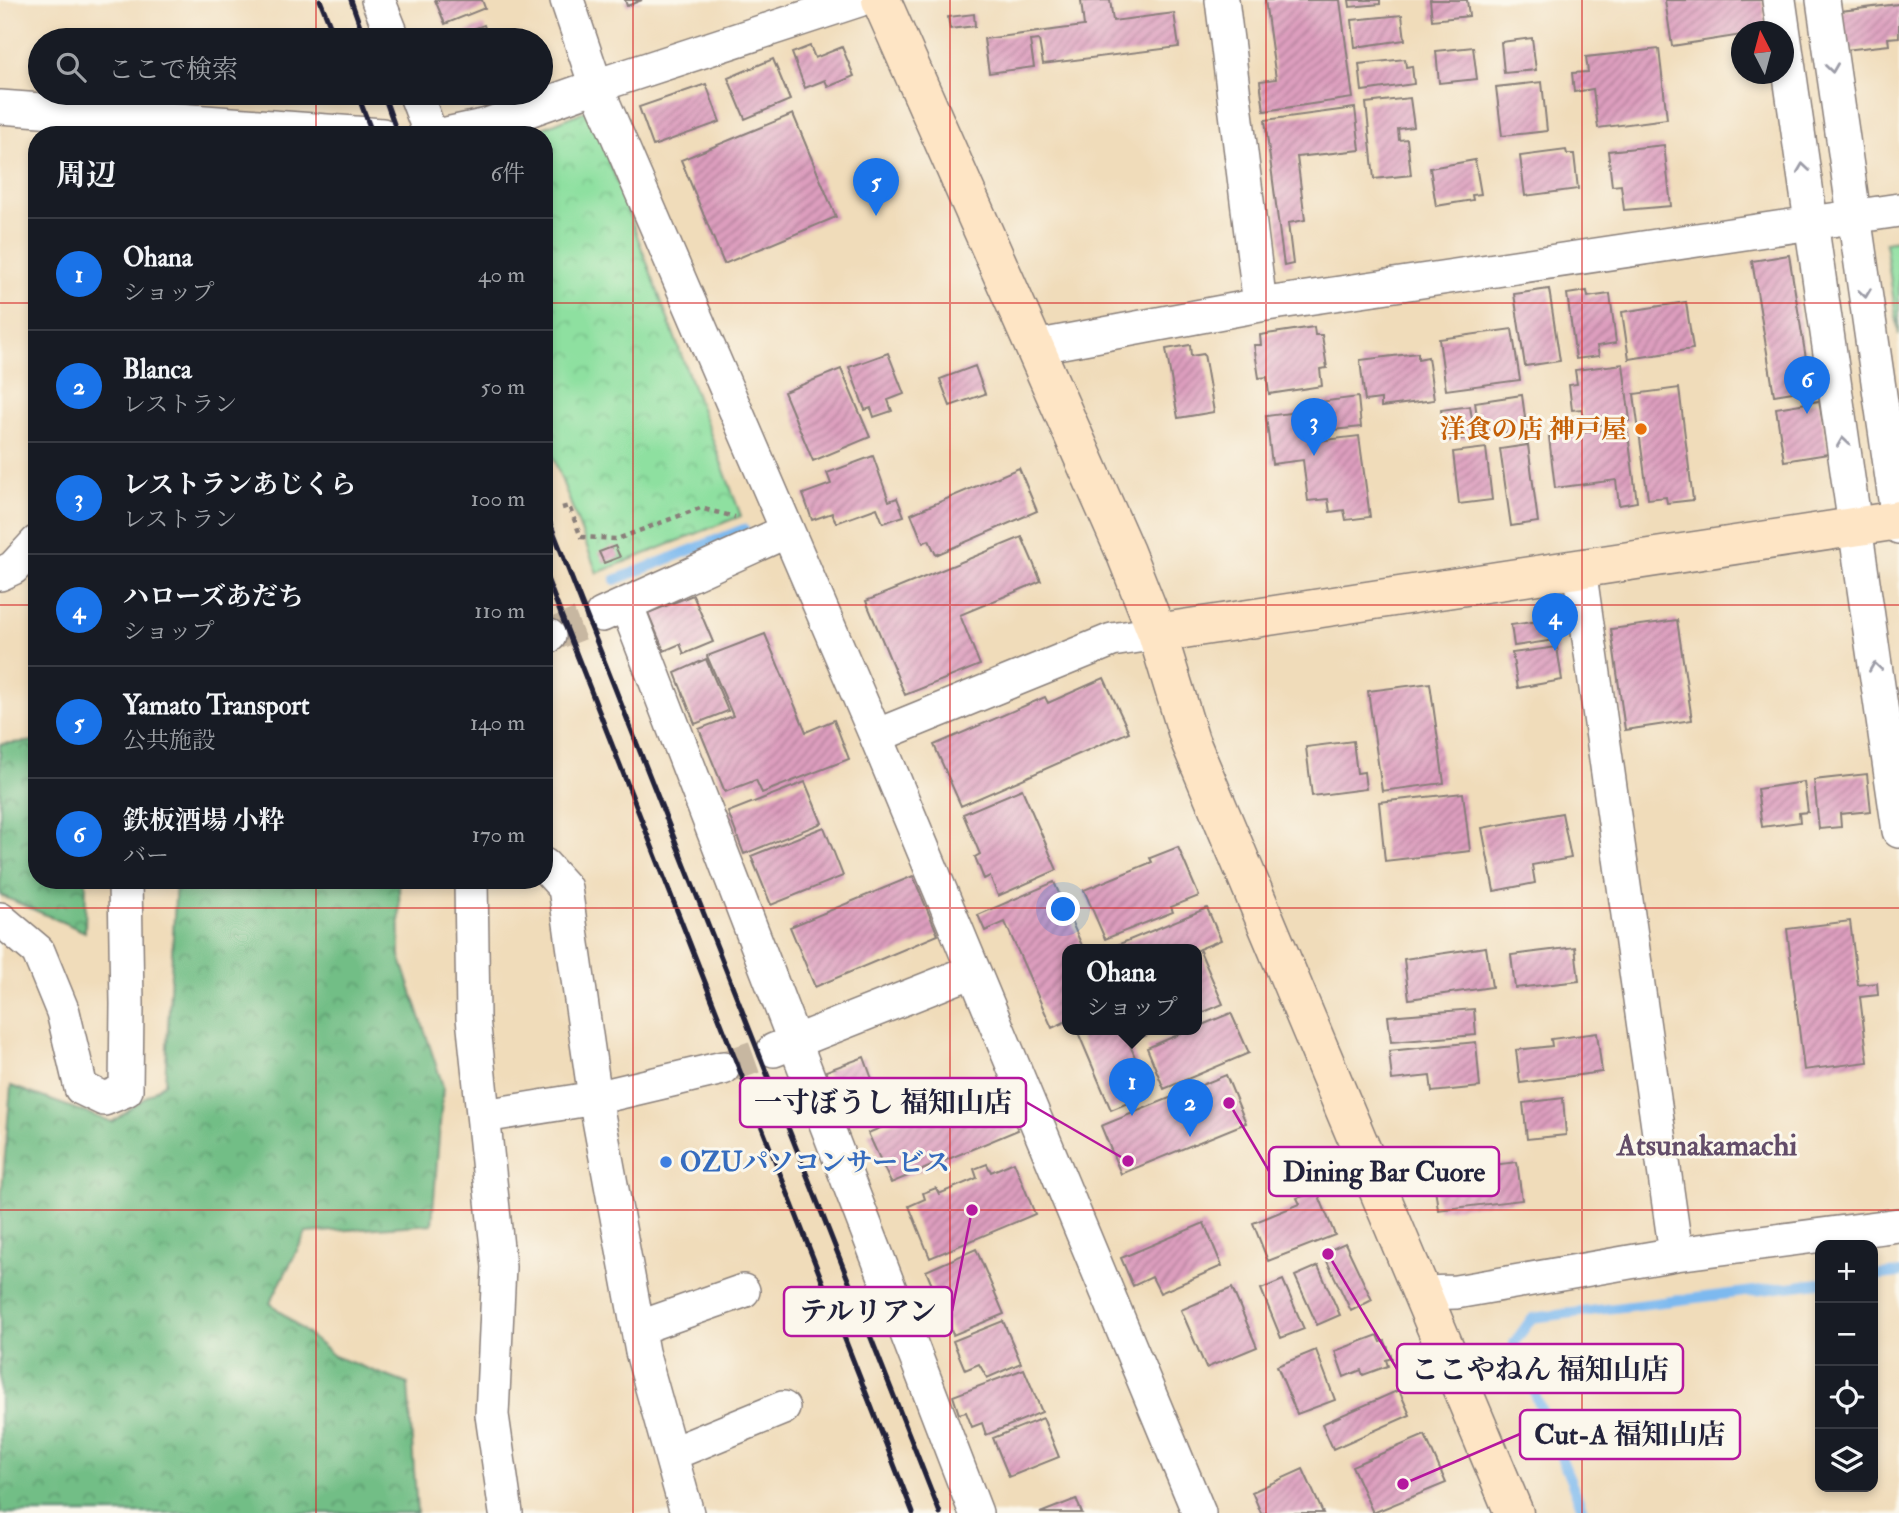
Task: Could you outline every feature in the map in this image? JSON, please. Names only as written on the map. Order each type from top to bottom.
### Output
[{"type":"street","points":[[378,0],[389,28]]},
{"type":"street","points":[[567,0],[596,86],[876,736],[1199,1513]]},
{"type":"street","points":[[881,0],[1125,552],[1157,633],[1190,741],[1514,1513]]},
{"type":"street","points":[[1222,0],[1260,305]]},
{"type":"street","points":[[1779,0],[1896,794],[1899,831]]},
{"type":"street","points":[[1823,0],[1899,527]]},
{"type":"street","points":[[553,101],[842,2]]},
{"type":"street","points":[[420,105],[428,126]]},
{"type":"street","points":[[482,126],[543,105]]},
{"type":"street","points":[[0,107],[259,126]]},
{"type":"street","points":[[1035,346],[1260,305],[1899,210]]},
{"type":"street","points":[[876,736],[1112,640],[1899,520]]},
{"type":"street","points":[[787,531],[614,609],[785,1045],[976,1513]]},
{"type":"street","points":[[0,574],[13,568],[28,552]]},
{"type":"street","points":[[1578,568],[1676,1254]]},
{"type":"street","points":[[553,875],[565,888],[595,1098],[642,1352],[687,1513]]},
{"type":"street","points":[[0,919],[38,950],[63,1012],[81,1088],[104,1099],[126,1090],[125,889]]},
{"type":"street","points":[[471,889],[473,1018],[499,1267],[492,1415],[506,1513]]},
{"type":"street","points":[[785,1045],[973,971]]},
{"type":"street","points":[[484,1116],[595,1098],[723,1068]]},
{"type":"street","points":[[1420,1293],[1456,1292],[1676,1254],[1899,1225]]},
{"type":"street","points":[[638,1328],[743,1291]]},
{"type":"street","points":[[671,1454],[783,1408]]},
{"type":"path","points":[[562,508],[569,506],[581,537],[617,539],[700,508],[787,531]]},
{"type":"green space","points":[[590,109],[741,516],[597,573],[553,457],[553,126],[548,126]]},
{"type":"green space","points":[[1899,240],[1899,335],[1885,242]]},
{"type":"green space","points":[[28,742],[28,889],[86,889],[85,932],[0,895],[0,744]]},
{"type":"green space","points":[[176,889],[399,889],[400,956],[443,1086],[432,1224],[306,1233],[270,1303],[334,1356],[408,1384],[417,1513],[0,1513],[0,1213],[11,1086],[112,1122],[165,1083]]},
{"type":"building","points":[[435,0],[482,0],[485,8],[445,24]]},
{"type":"building","points":[[625,0],[642,0],[627,6]]},
{"type":"building","points":[[1110,0],[1113,21],[1174,13],[1179,47],[1043,64],[1039,40],[1030,41],[1034,67],[989,73],[984,39],[1084,26],[1081,1]]},
{"type":"building","points":[[1265,0],[1340,0],[1353,98],[1264,111],[1260,81],[1276,79]]},
{"type":"building","points":[[1349,0],[1380,0],[1380,4],[1350,7]]},
{"type":"building","points":[[1430,0],[1467,0],[1469,16],[1432,20]]},
{"type":"building","points":[[1665,0],[1762,0],[1765,21],[1731,21],[1731,37],[1672,46]]},
{"type":"building","points":[[1899,4],[1899,37],[1888,38],[1889,45],[1845,50],[1841,11]]},
{"type":"building","points":[[974,14],[975,26],[950,29],[948,17]]},
{"type":"building","points":[[1402,15],[1405,40],[1355,47],[1352,20]]},
{"type":"building","points":[[1532,38],[1536,70],[1504,73],[1501,42]]},
{"type":"building","points":[[810,46],[815,58],[842,47],[854,76],[828,87],[825,80],[805,88],[792,53]]},
{"type":"building","points":[[1473,47],[1477,79],[1439,83],[1436,51]]},
{"type":"building","points":[[1659,49],[1667,119],[1598,128],[1593,89],[1574,92],[1572,73],[1588,72],[1586,57]]},
{"type":"building","points":[[773,59],[790,100],[745,119],[728,78]]},
{"type":"building","points":[[1405,59],[1406,67],[1412,66],[1414,84],[1362,91],[1359,64]]},
{"type":"building","points":[[1542,82],[1547,131],[1502,136],[1496,87]]},
{"type":"building","points":[[706,84],[720,122],[653,146],[639,107]]},
{"type":"building","points":[[1410,98],[1414,127],[1398,129],[1399,140],[1407,139],[1411,175],[1374,179],[1366,103]]},
{"type":"building","points":[[1355,108],[1360,150],[1297,157],[1305,220],[1288,223],[1293,264],[1284,266],[1265,120]]},
{"type":"building","points":[[793,114],[836,217],[724,264],[681,160]]},
{"type":"building","points":[[1664,145],[1671,206],[1624,210],[1621,185],[1612,186],[1608,151]]},
{"type":"building","points":[[1566,150],[1567,154],[1574,154],[1578,189],[1525,196],[1520,156]]},
{"type":"building","points":[[1475,160],[1481,194],[1472,195],[1473,200],[1436,206],[1430,168]]},
{"type":"building","points":[[1789,255],[1811,389],[1774,395],[1752,261]]},
{"type":"building","points":[[1549,289],[1560,361],[1525,366],[1514,294]]},
{"type":"building","points":[[1587,291],[1588,297],[1610,294],[1616,343],[1597,346],[1599,356],[1576,359],[1567,294]]},
{"type":"building","points":[[1686,302],[1693,349],[1629,359],[1622,312]]},
{"type":"building","points":[[1314,327],[1315,335],[1322,335],[1327,368],[1320,369],[1322,386],[1269,394],[1267,377],[1259,378],[1254,345],[1261,345],[1260,335]]},
{"type":"building","points":[[1512,329],[1520,380],[1446,390],[1439,339]]},
{"type":"building","points":[[1190,345],[1191,356],[1204,354],[1214,412],[1178,418],[1166,349]]},
{"type":"building","points":[[888,353],[904,394],[888,400],[892,411],[874,417],[871,408],[865,410],[849,367]]},
{"type":"building","points":[[1418,353],[1418,359],[1428,357],[1434,400],[1381,407],[1381,399],[1365,401],[1360,360]]},
{"type":"building","points":[[1623,364],[1630,421],[1584,427],[1582,409],[1572,410],[1569,385],[1577,384],[1575,370]]},
{"type":"building","points":[[975,366],[985,394],[950,406],[940,379]]},
{"type":"building","points":[[841,369],[870,437],[813,461],[784,392]]},
{"type":"building","points":[[1679,388],[1693,500],[1667,503],[1666,497],[1648,499],[1634,394]]},
{"type":"building","points":[[1522,395],[1527,432],[1506,435],[1505,429],[1479,432],[1475,402]]},
{"type":"building","points":[[1358,397],[1361,427],[1314,432],[1311,403]]},
{"type":"building","points":[[1819,401],[1828,454],[1784,461],[1776,408]]},
{"type":"building","points":[[1470,406],[1475,437],[1445,441],[1441,410]]},
{"type":"building","points":[[1305,411],[1309,442],[1359,436],[1370,517],[1346,520],[1344,510],[1330,512],[1328,499],[1308,501],[1303,460],[1272,464],[1266,416]]},
{"type":"building","points":[[1627,427],[1637,502],[1619,505],[1616,480],[1555,488],[1549,437]]},
{"type":"building","points":[[1528,445],[1538,522],[1511,526],[1500,449]]},
{"type":"building","points":[[1486,448],[1492,500],[1459,504],[1453,452]]},
{"type":"building","points":[[873,456],[889,501],[897,498],[904,516],[883,523],[877,508],[836,523],[832,513],[812,520],[803,494],[831,484],[827,473]]},
{"type":"building","points":[[1019,468],[1037,511],[936,555],[929,540],[923,543],[911,514]]},
{"type":"building","points":[[1022,537],[1041,581],[960,615],[980,665],[905,695],[866,601]]},
{"type":"building","points":[[615,546],[620,557],[604,563],[599,552]]},
{"type":"building","points":[[693,595],[713,642],[684,654],[680,644],[664,651],[648,613]]},
{"type":"building","points":[[1553,619],[1556,640],[1514,646],[1511,625]]},
{"type":"building","points":[[1677,620],[1692,720],[1625,730],[1611,629]]},
{"type":"building","points":[[765,634],[806,732],[834,720],[849,759],[762,793],[756,780],[725,792],[699,729],[733,716],[707,656]]},
{"type":"building","points":[[1557,647],[1562,680],[1518,688],[1512,653]]},
{"type":"building","points":[[706,659],[728,711],[695,724],[675,673]]},
{"type":"building","points":[[1104,678],[1129,732],[961,806],[934,745],[1045,697],[1048,703]]},
{"type":"building","points":[[1430,683],[1444,783],[1382,791],[1368,691]]},
{"type":"building","points":[[1353,741],[1357,773],[1364,772],[1366,789],[1312,796],[1306,747]]},
{"type":"building","points":[[1867,774],[1871,811],[1840,814],[1841,827],[1819,829],[1814,780]]},
{"type":"building","points":[[805,782],[822,823],[744,854],[728,812]]},
{"type":"building","points":[[1804,782],[1808,812],[1799,813],[1800,822],[1762,827],[1757,789]]},
{"type":"building","points":[[1022,789],[1057,870],[998,896],[990,876],[984,879],[975,857],[980,854],[963,814]]},
{"type":"building","points":[[1463,793],[1470,851],[1385,861],[1379,802]]},
{"type":"building","points":[[1562,813],[1571,858],[1532,865],[1535,883],[1494,891],[1482,828]]},
{"type":"building","points":[[824,827],[843,876],[771,905],[751,856]]},
{"type":"building","points":[[1178,847],[1199,896],[1171,907],[1173,912],[1105,939],[1084,890],[1152,862],[1150,858]]},
{"type":"building","points":[[913,876],[938,935],[815,987],[790,927]]},
{"type":"building","points":[[1054,882],[1081,944],[1062,944],[1062,1023],[1052,1028],[1005,922],[985,931],[978,915]]},
{"type":"building","points":[[1207,908],[1221,940],[1202,948],[1202,944],[1120,944]]},
{"type":"building","points":[[1850,921],[1858,985],[1877,983],[1878,995],[1860,997],[1868,1062],[1804,1070],[1787,929]]},
{"type":"building","points":[[1486,947],[1492,987],[1409,999],[1404,959]]},
{"type":"building","points":[[1575,947],[1579,981],[1515,988],[1511,955]]},
{"type":"building","points":[[1202,956],[1223,1004],[1202,1013]]},
{"type":"building","points":[[1474,1009],[1476,1035],[1391,1042],[1388,1016]]},
{"type":"building","points":[[1231,1013],[1249,1053],[1164,1089],[1147,1048],[1177,1035],[1202,1035],[1202,1025]]},
{"type":"building","points":[[1597,1033],[1602,1072],[1520,1083],[1516,1050],[1552,1046],[1551,1039]]},
{"type":"building","points":[[1079,1035],[1126,1035],[1150,1094],[1111,1110]]},
{"type":"building","points":[[1476,1042],[1480,1087],[1432,1092],[1430,1076],[1392,1080],[1389,1051]]},
{"type":"building","points":[[864,1057],[880,1101],[842,1114],[826,1071]]},
{"type":"building","points":[[1226,1075],[1246,1123],[1121,1174],[1101,1126]]},
{"type":"building","points":[[995,1080],[1018,1130],[891,1183],[868,1133]]},
{"type":"building","points":[[1563,1098],[1566,1135],[1527,1139],[1523,1103]]},
{"type":"building","points":[[1014,1162],[1035,1214],[930,1258],[909,1206],[925,1199],[923,1193],[936,1188],[939,1194],[977,1178],[974,1169],[987,1164],[991,1172]]},
{"type":"building","points":[[1517,1162],[1522,1200],[1438,1210],[1433,1172]]},
{"type":"building","points":[[1317,1191],[1335,1235],[1268,1261],[1253,1223],[1300,1204],[1297,1198]]},
{"type":"building","points":[[1204,1223],[1222,1266],[1160,1293],[1152,1277],[1133,1286],[1121,1258]]},
{"type":"building","points":[[1345,1243],[1372,1300],[1351,1311],[1323,1253]]},
{"type":"building","points":[[976,1249],[1004,1314],[953,1335],[926,1271]]},
{"type":"building","points":[[1318,1266],[1340,1315],[1317,1325],[1295,1276]]},
{"type":"building","points":[[1283,1280],[1304,1329],[1281,1338],[1261,1289]]},
{"type":"building","points":[[1232,1288],[1257,1347],[1206,1368],[1181,1310]]},
{"type":"building","points":[[1003,1321],[1021,1363],[987,1378],[979,1364],[965,1370],[953,1341]]},
{"type":"building","points":[[1378,1335],[1381,1342],[1385,1341],[1392,1358],[1386,1360],[1388,1366],[1363,1375],[1361,1370],[1344,1377],[1335,1351]]},
{"type":"building","points":[[1316,1350],[1335,1400],[1297,1414],[1277,1366]]},
{"type":"building","points":[[1024,1369],[1042,1412],[986,1435],[982,1423],[972,1427],[966,1412],[959,1414],[953,1396]]},
{"type":"building","points":[[1399,1390],[1410,1415],[1333,1449],[1322,1424]]},
{"type":"building","points":[[1043,1418],[1059,1457],[1009,1477],[993,1438]]},
{"type":"building","points":[[1425,1435],[1446,1483],[1373,1513],[1352,1466]]},
{"type":"building","points":[[1303,1469],[1323,1513],[1261,1513],[1252,1492]]},
{"type":"building","points":[[1076,1499],[1082,1513],[1040,1513]]},
{"type":"waterway","points":[[615,580],[744,529]]},
{"type":"waterway","points":[[1878,1275],[1899,1273]]},
{"type":"waterway","points":[[1584,1513],[1514,1343],[1532,1318],[1815,1284]]},
{"type":"tunnel","points":[[553,634],[602,615]]},
{"type":"tunnel","points":[[723,1068],[774,1050]]},
{"type":"railway","points":[[320,0],[331,28]]},
{"type":"railway","points":[[351,0],[361,28]]},
{"type":"railway","points":[[362,105],[370,126]]},
{"type":"railway","points":[[387,105],[395,126]]},
{"type":"railway","points":[[553,531],[940,1513]]},
{"type":"railway","points":[[553,594],[913,1513]]},
{"type":"place","name":"Yamato Transport","points":[[876,216]]},
{"type":"place","name":"鉄板酒場 小粋","points":[[1807,414]]},
{"type":"place","name":"洋食の店 神戸屋","points":[[1641,429]]},
{"type":"place","name":"レストランあじくら","points":[[1314,456]]},
{"type":"place","name":"ハローズあだち","points":[[1555,651]]},
{"type":"place","name":"Dining Bar Cuore","points":[[1229,1103]]},
{"type":"place","name":"Ohana","points":[[1132,1116]]},
{"type":"place","name":"Blanca","points":[[1190,1137]]},
{"type":"place","name":"一寸ぼうし 福知山店","points":[[1128,1161]]},
{"type":"place","name":"OZUパソコンサービス","points":[[666,1162]]},
{"type":"place","name":"テルリアン","points":[[972,1210]]},
{"type":"place","name":"ここやねん 福知山店","points":[[1328,1254]]},
{"type":"place","name":"Cut-A 福知山店","points":[[1403,1484]]},
{"type":"district","name":"Atsunakamachi","points":[[1707,1145]]}]
